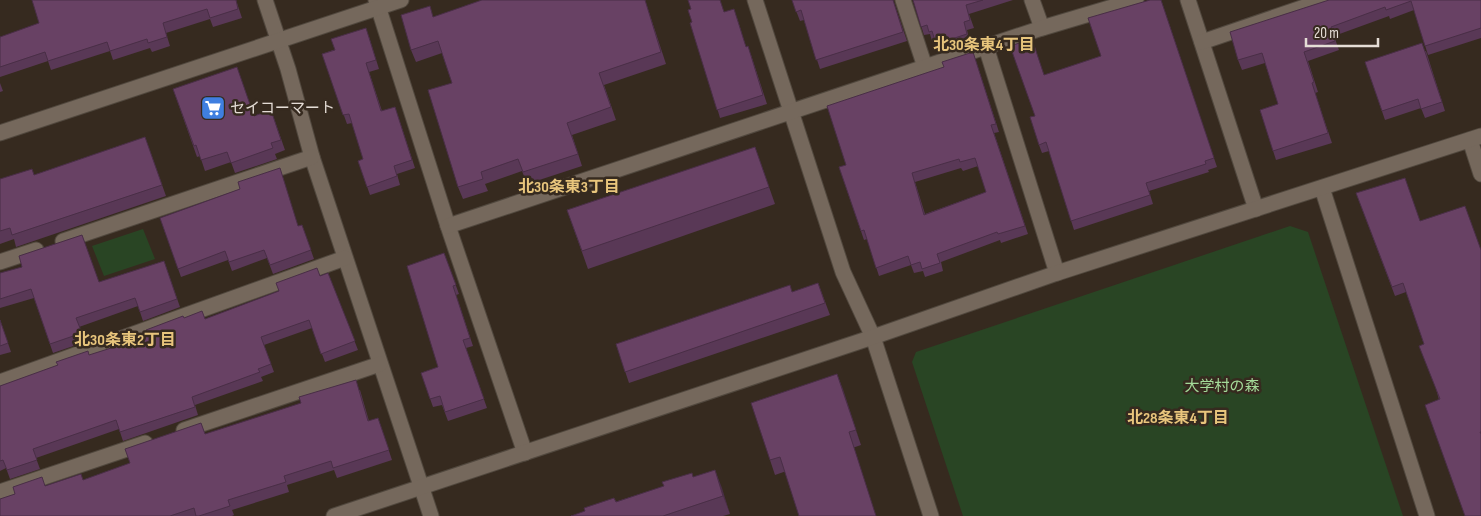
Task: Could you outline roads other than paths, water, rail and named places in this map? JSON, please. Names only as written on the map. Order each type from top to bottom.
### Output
[{"type":"street","points":[[265,0],[312,157],[431,516]]},
{"type":"street","points":[[0,133],[278,41],[377,4],[401,0]]},
{"type":"street","points":[[755,0],[843,272],[873,337],[931,516]]},
{"type":"street","points":[[904,0],[925,67]]},
{"type":"street","points":[[1032,0],[1042,28]]},
{"type":"street","points":[[448,226],[1042,28],[1136,0]]},
{"type":"street","points":[[1188,0],[1256,209]]},
{"type":"street","points":[[1202,42],[1325,0]]},
{"type":"street","points":[[377,4],[448,226],[525,453]]},
{"type":"street","points":[[986,47],[1057,273]]},
{"type":"street","points":[[334,516],[873,337],[1057,273],[1475,138],[1481,174]]},
{"type":"street","points":[[0,262],[312,157]]},
{"type":"street","points":[[1322,188],[1427,516]]},
{"type":"street","points":[[0,382],[345,258]]},
{"type":"street","points":[[0,492],[380,364]]},
{"type":"place","name":"セイコーマート","points":[[213,108]]},
{"type":"district","name":"北30条東4丁目","points":[[984,44]]},
{"type":"district","name":"北30条東3丁目","points":[[569,186]]},
{"type":"district","name":"北30条東2丁目","points":[[125,339]]},
{"type":"district","name":"北28条東4丁目","points":[[1178,417]]},
{"type":"park label","name":"大学村の森","points":[[1222,386]]}]
